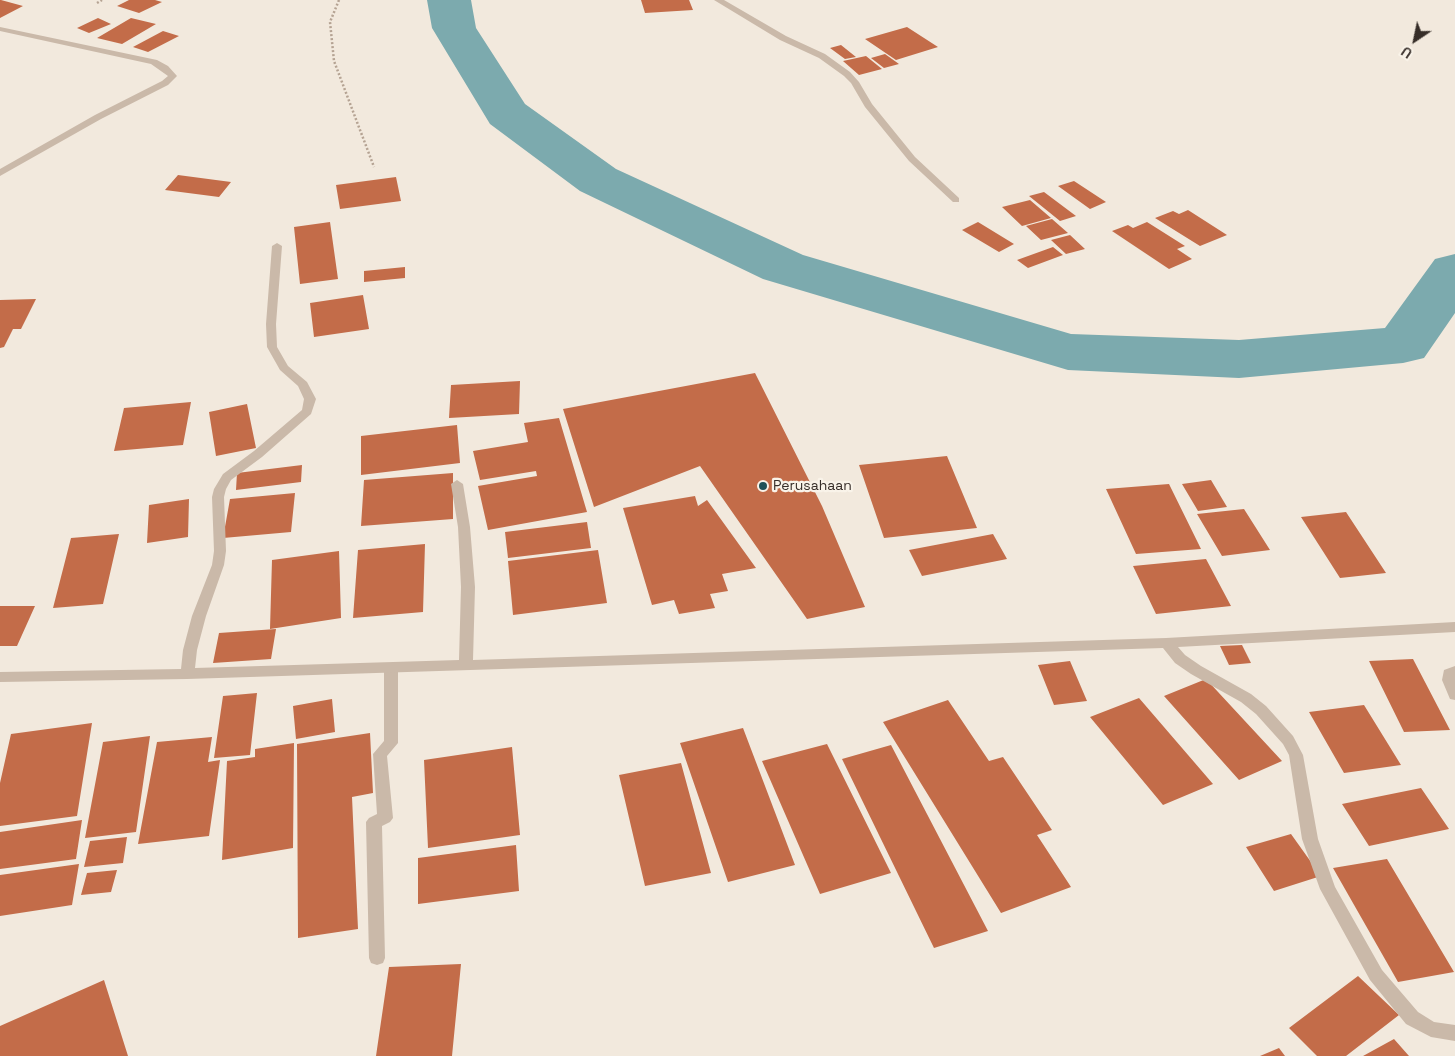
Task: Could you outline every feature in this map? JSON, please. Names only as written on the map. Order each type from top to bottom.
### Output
[{"type":"street","points":[[718,0],[783,38],[822,56],[847,74],[855,82],[868,104],[912,159],[956,200]]},
{"type":"street","points":[[0,29],[154,62],[165,68],[173,76],[165,84],[98,117],[0,173]]},
{"type":"street","points":[[187,674],[190,650],[199,616],[218,565],[220,551],[218,497],[220,488],[226,477],[258,454],[307,411],[310,399],[303,384],[284,368],[272,347],[270,324],[277,246]]},
{"type":"street","points":[[457,484],[464,527],[468,588],[466,665]]},
{"type":"street","points":[[0,676],[187,674],[1166,643],[1455,627]]},
{"type":"street","points":[[1166,643],[1180,659],[1246,698],[1288,740],[1296,755],[1310,839],[1328,889],[1376,975],[1412,1018],[1431,1028],[1455,1033]]},
{"type":"street","points":[[377,958],[374,822],[385,818],[380,754],[392,742],[391,668]]},
{"type":"street","points":[[1455,672],[1449,674],[1449,680],[1455,695]]},
{"type":"path","points":[[97,3],[102,0]]},
{"type":"path","points":[[339,0],[330,22],[334,61],[374,167]]},
{"type":"building","points":[[1,0],[23,6],[0,18]]},
{"type":"building","points":[[129,0],[155,0],[162,2],[139,13],[117,6]]},
{"type":"building","points":[[641,0],[689,0],[693,10],[645,13]]},
{"type":"building","points":[[98,18],[111,24],[89,33],[77,28]]},
{"type":"building","points":[[131,18],[156,24],[122,44],[97,38]]},
{"type":"building","points":[[907,27],[938,47],[896,60],[865,39]]},
{"type":"building","points":[[163,31],[179,36],[148,52],[133,47]]},
{"type":"building","points":[[841,45],[856,57],[845,59],[830,48]]},
{"type":"building","points":[[885,54],[899,64],[884,68],[871,58]]},
{"type":"building","points":[[866,56],[882,69],[859,75],[843,61]]},
{"type":"building","points":[[178,175],[231,182],[219,197],[165,190]]},
{"type":"building","points":[[396,177],[401,201],[340,209],[336,185]]},
{"type":"building","points":[[1074,181],[1106,202],[1090,209],[1058,186]]},
{"type":"building","points":[[1044,192],[1076,216],[1060,221],[1029,196]]},
{"type":"building","points":[[1030,200],[1051,218],[1022,226],[1002,207]]},
{"type":"building","points":[[1188,210],[1227,235],[1200,246],[1155,218],[1173,211],[1179,214]]},
{"type":"building","points":[[1052,219],[1068,233],[1041,240],[1026,226]]},
{"type":"building","points":[[330,222],[338,279],[300,284],[294,227]]},
{"type":"building","points":[[978,222],[1014,244],[999,252],[962,230]]},
{"type":"building","points":[[1147,222],[1185,246],[1177,249],[1192,259],[1169,269],[1112,231],[1128,225],[1133,228]]},
{"type":"building","points":[[1070,235],[1085,249],[1066,254],[1051,240]]},
{"type":"building","points":[[1053,247],[1063,255],[1028,268],[1017,260]]},
{"type":"building","points":[[405,267],[405,278],[364,282],[364,271]]},
{"type":"building","points":[[363,295],[369,329],[314,337],[310,303]]},
{"type":"building","points":[[36,299],[21,329],[13,329],[4,347],[0,348],[0,300]]},
{"type":"building","name":"Perusahaan","points":[[755,373],[822,506],[865,607],[807,619],[700,466],[594,507],[563,409]]},
{"type":"building","points":[[520,381],[519,414],[449,418],[451,385]]},
{"type":"building","points":[[191,402],[183,445],[114,451],[124,408]]},
{"type":"building","points":[[247,404],[256,448],[216,456],[209,412]]},
{"type":"building","points":[[559,418],[587,512],[488,530],[478,486],[537,476],[536,471],[480,480],[473,451],[528,442],[524,423]]},
{"type":"building","points":[[457,425],[460,463],[361,475],[361,436]]},
{"type":"building","points":[[947,456],[977,528],[884,538],[859,465]]},
{"type":"building","points":[[302,465],[301,482],[236,490],[237,473]]},
{"type":"building","points":[[453,473],[453,519],[361,526],[364,480]]},
{"type":"building","points":[[1211,480],[1227,507],[1198,511],[1182,484]]},
{"type":"building","points":[[1169,484],[1201,549],[1136,554],[1106,489]]},
{"type":"building","points":[[295,493],[291,532],[223,538],[230,499]]},
{"type":"building","points":[[695,496],[698,506],[707,500],[756,568],[722,574],[728,591],[710,594],[715,608],[679,614],[674,600],[652,605],[623,508]]},
{"type":"building","points":[[189,499],[188,537],[147,543],[149,505]]},
{"type":"building","points":[[1244,509],[1270,550],[1222,556],[1197,514]]},
{"type":"building","points":[[1346,512],[1386,573],[1340,578],[1301,517]]},
{"type":"building","points":[[587,522],[591,548],[508,558],[505,532]]},
{"type":"building","points":[[119,534],[103,604],[53,608],[71,538]]},
{"type":"building","points":[[993,534],[1007,559],[922,576],[909,550]]},
{"type":"building","points":[[425,544],[423,612],[353,618],[358,550]]},
{"type":"building","points":[[598,550],[607,603],[513,615],[508,561]]},
{"type":"building","points":[[339,551],[341,618],[270,629],[272,560]]},
{"type":"building","points":[[1206,559],[1231,606],[1156,614],[1133,566]]},
{"type":"building","points":[[0,606],[35,606],[17,646],[0,646]]},
{"type":"building","points":[[276,629],[271,659],[213,663],[219,633]]},
{"type":"building","points":[[1242,645],[1251,663],[1229,665],[1220,646]]},
{"type":"building","points":[[1413,659],[1450,730],[1404,732],[1369,661]]},
{"type":"building","points":[[1070,661],[1087,701],[1054,705],[1038,665]]},
{"type":"building","points":[[1206,679],[1282,761],[1239,780],[1164,696]]},
{"type":"building","points":[[257,693],[250,755],[214,758],[223,696]]},
{"type":"building","points":[[1139,698],[1213,784],[1163,805],[1090,717]]},
{"type":"building","points":[[332,699],[335,732],[296,739],[293,706]]},
{"type":"building","points":[[948,700],[989,761],[1003,757],[1052,830],[1037,835],[1071,887],[1001,913],[883,722]]},
{"type":"building","points":[[1364,705],[1401,765],[1344,773],[1309,712]]},
{"type":"building","points":[[92,723],[77,816],[0,826],[0,783],[11,734]]},
{"type":"building","points":[[743,728],[795,865],[728,882],[680,743]]},
{"type":"building","points":[[370,733],[373,793],[352,797],[358,929],[298,938],[297,744]]},
{"type":"building","points":[[150,736],[136,832],[85,838],[103,742]]},
{"type":"building","points":[[212,737],[208,762],[220,760],[209,836],[138,844],[157,742]]},
{"type":"building","points":[[294,743],[293,848],[222,860],[227,761],[255,757],[255,749]]},
{"type":"building","points":[[827,744],[891,873],[820,894],[762,761]]},
{"type":"building","points":[[891,745],[988,931],[934,948],[842,759]]},
{"type":"building","points":[[512,747],[520,835],[428,848],[424,760]]},
{"type":"building","points":[[681,763],[711,873],[645,886],[619,775]]},
{"type":"building","points":[[1421,788],[1449,829],[1369,846],[1342,804]]},
{"type":"building","points":[[82,820],[76,859],[0,869],[0,832]]},
{"type":"building","points":[[1291,834],[1321,876],[1274,891],[1246,847]]},
{"type":"building","points":[[127,837],[123,863],[84,867],[90,841]]},
{"type":"building","points":[[516,845],[519,891],[418,904],[418,858]]},
{"type":"building","points":[[1387,859],[1454,972],[1398,982],[1333,868]]},
{"type":"building","points":[[79,864],[72,905],[0,916],[0,875]]},
{"type":"building","points":[[117,870],[111,892],[81,895],[87,873]]},
{"type":"building","points":[[461,964],[452,1056],[376,1056],[389,967]]},
{"type":"building","points":[[1358,976],[1399,1015],[1346,1056],[1317,1056],[1289,1028]]},
{"type":"building","points":[[104,980],[128,1056],[0,1056],[0,1026]]},
{"type":"building","points":[[1394,1039],[1409,1056],[1363,1056]]},
{"type":"building","points":[[1279,1048],[1285,1056],[1260,1056]]},
{"type":"waterway","points":[[449,0],[454,28],[507,114],[598,180],[783,267],[1068,352],[1239,359],[1403,345],[1455,271]]},
{"type":"place","name":"Perusahaan","points":[[763,486]]}]
